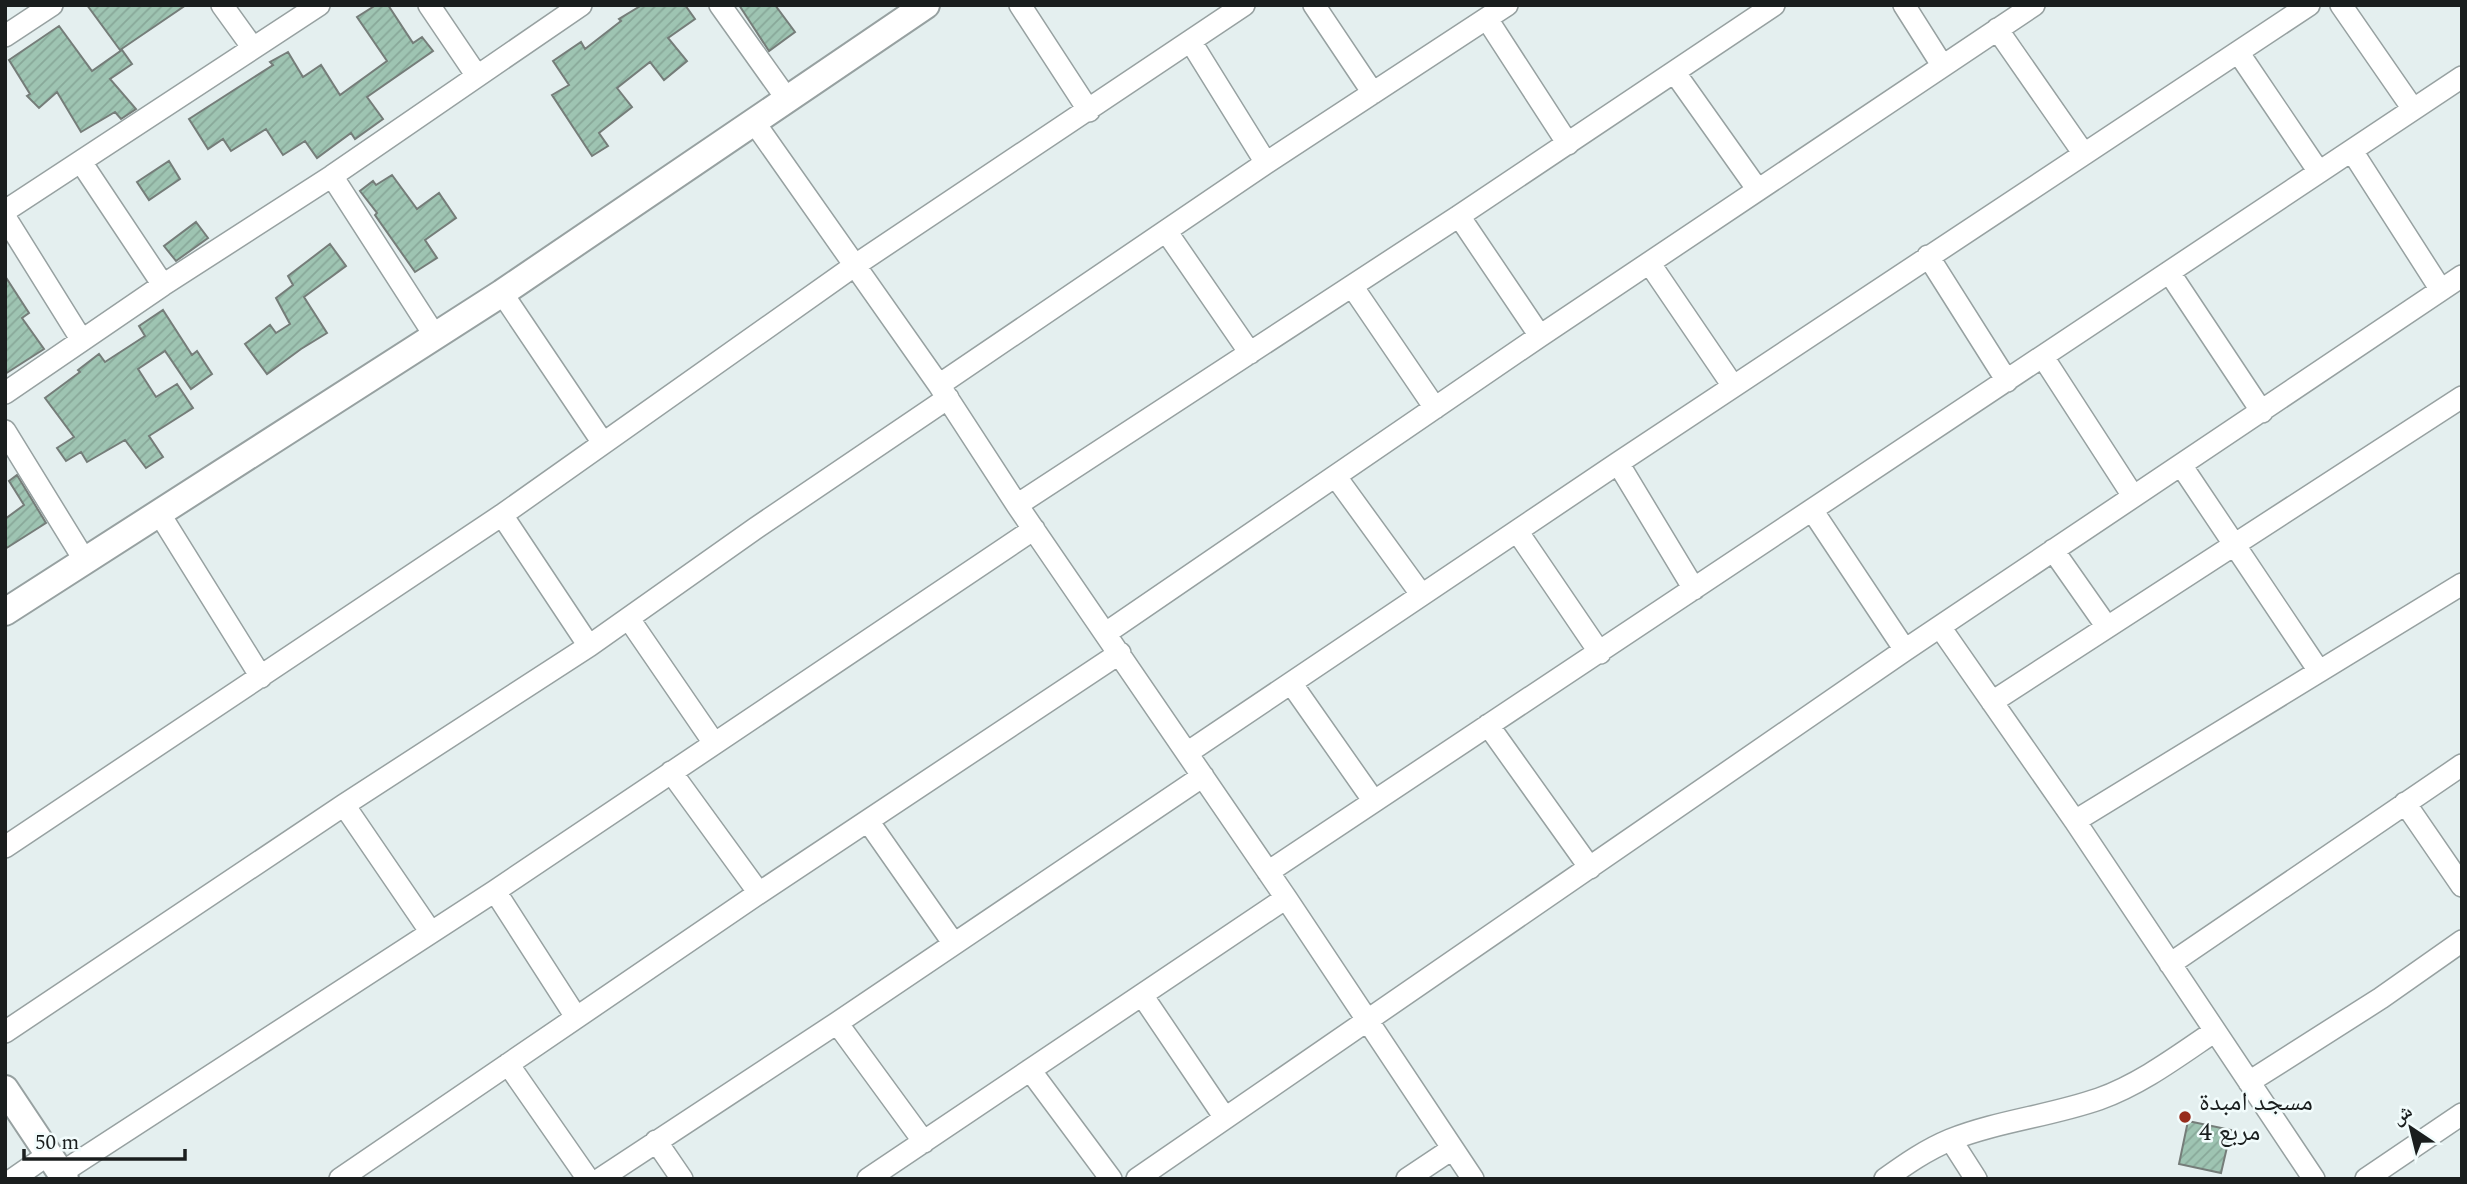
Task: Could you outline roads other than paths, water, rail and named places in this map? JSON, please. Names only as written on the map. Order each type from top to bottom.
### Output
[{"type":"street","points":[[9,26],[51,5]]},
{"type":"street","points":[[222,5],[253,48]]},
{"type":"street","points":[[5,211],[319,5]]},
{"type":"street","points":[[429,5],[477,76]]},
{"type":"street","points":[[720,5],[787,99]]},
{"type":"street","points":[[5,612],[502,293],[926,5]]},
{"type":"street","points":[[1020,5],[1089,111]]},
{"type":"street","points":[[5,847],[502,515],[854,266],[1244,5]]},
{"type":"street","points":[[1314,5],[1373,93]]},
{"type":"street","points":[[5,1032],[344,805],[629,619],[1166,231],[1507,5]]},
{"type":"street","points":[[1017,505],[1459,216],[1774,5]]},
{"type":"street","points":[[1904,5],[1942,65]]},
{"type":"street","points":[[1106,633],[1540,335],[2034,5]]},
{"type":"street","points":[[1187,753],[1733,386],[2309,5]]},
{"type":"street","points":[[2341,5],[2413,109]]},
{"type":"street","points":[[5,393],[81,339],[332,176],[570,8]]},
{"type":"street","points":[[1487,19],[1568,144]]},
{"type":"street","points":[[1997,29],[2084,154]]},
{"type":"street","points":[[1191,42],[1266,163]]},
{"type":"street","points":[[2238,52],[2319,172]]},
{"type":"street","points":[[1675,73],[1758,190]]},
{"type":"street","points":[[1268,872],[2462,77]]},
{"type":"street","points":[[754,122],[943,392],[1473,1179]]},
{"type":"street","points":[[2352,151],[2441,290]]},
{"type":"street","points":[[81,162],[163,285]]},
{"type":"street","points":[[332,176],[435,336]]},
{"type":"street","points":[[1459,216],[1540,335]]},
{"type":"street","points":[[5,217],[81,339]]},
{"type":"street","points":[[1166,231],[1250,353]]},
{"type":"street","points":[[1928,257],[2007,381]]},
{"type":"street","points":[[1650,264],[1733,386]]},
{"type":"street","points":[[2169,272],[2262,412]]},
{"type":"street","points":[[1137,1179],[1905,650],[2462,276]]},
{"type":"street","points":[[1352,286],[1435,408]]},
{"type":"street","points":[[502,293],[603,443]]},
{"type":"street","points":[[2043,357],[2133,496]]},
{"type":"street","points":[[1992,702],[2462,397]]},
{"type":"street","points":[[5,431],[85,561]]},
{"type":"street","points":[[1618,463],[1694,589]]},
{"type":"street","points":[[2181,465],[2319,671]]},
{"type":"street","points":[[1336,477],[1421,594]]},
{"type":"street","points":[[1812,510],[1905,650]]},
{"type":"street","points":[[159,513],[261,677]]},
{"type":"street","points":[[502,515],[589,646]]},
{"type":"street","points":[[13,1179],[58,1169],[495,891],[1034,529]]},
{"type":"street","points":[[1517,530],[1600,653]]},
{"type":"street","points":[[2053,550],[2107,627]]},
{"type":"street","points":[[2075,821],[2462,584]]},
{"type":"street","points":[[629,619],[714,743]]},
{"type":"street","points":[[1940,627],[2075,821],[2314,1179]]},
{"type":"street","points":[[340,1179],[759,893],[1120,653]]},
{"type":"street","points":[[1291,683],[1373,800]]},
{"type":"street","points":[[1488,725],[1590,868]]},
{"type":"street","points":[[2170,964],[2462,765]]},
{"type":"street","points":[[671,772],[759,893]]},
{"type":"street","points":[[600,1179],[838,1023],[1203,776]]},
{"type":"street","points":[[2405,803],[2462,886]]},
{"type":"street","points":[[344,805],[430,931]]},
{"type":"street","points":[[868,821],[954,944]]},
{"type":"street","points":[[495,891],[576,1017]]},
{"type":"street","points":[[868,1179],[1286,898]]},
{"type":"street","points":[[2249,1082],[2381,998],[2462,941]]},
{"type":"street","points":[[1142,995],[1224,1118]]},
{"type":"street","points":[[838,1023],[923,1142]]},
{"type":"street","points":[[1885,1179],[1925,1152],[1951,1140],[2101,1098],[2132,1084],[2215,1031]]},
{"type":"street","points":[[508,1064],[588,1179]]},
{"type":"street","points":[[1030,1070],[1111,1179]]},
{"type":"street","points":[[5,1089],[58,1169]]},
{"type":"street","points":[[2366,1179],[2462,1114]]},
{"type":"street","points":[[1951,1140],[1976,1179]]},
{"type":"street","points":[[656,1141],[682,1179]]},
{"type":"street","points":[[1407,1179],[1452,1149]]},
{"type":"place","name":"مسجد امبدة مربع 4","points":[[2185,1117]]}]
